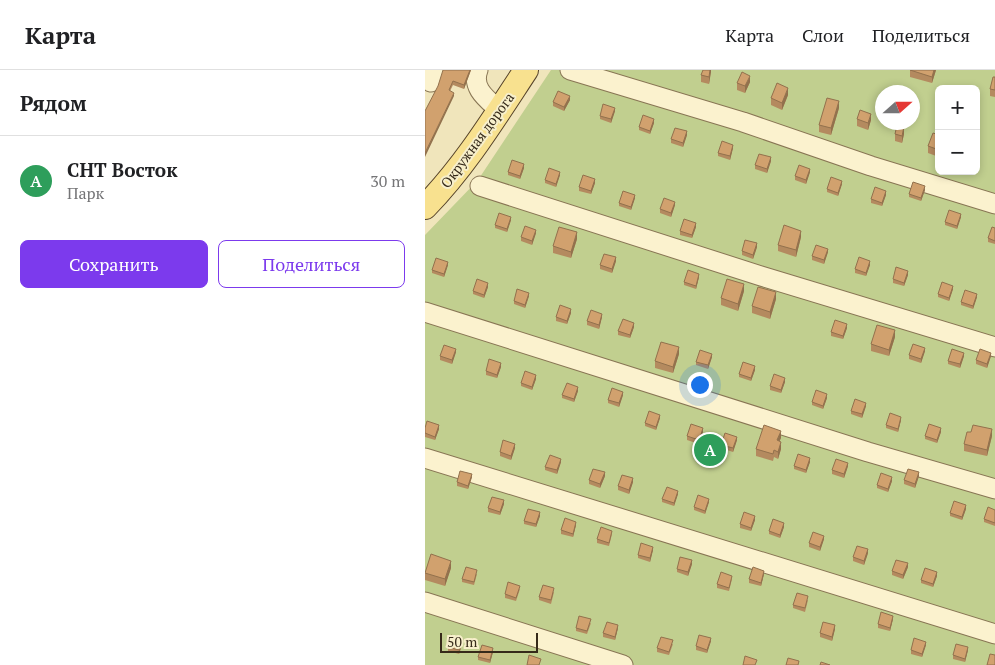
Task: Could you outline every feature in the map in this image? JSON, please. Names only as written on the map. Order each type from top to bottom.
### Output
[{"type":"main road","name":"Окружная дорога","points":[[425,207],[441,190],[475,146],[526,70]]},
{"type":"lane","points":[[478,70],[476,76],[477,87],[483,96],[499,110]]},
{"type":"lane","points":[[569,70],[743,122],[871,166],[995,204]]},
{"type":"lane","points":[[480,186],[761,276],[995,347]]},
{"type":"lane","points":[[425,312],[869,452],[995,489]]},
{"type":"lane","points":[[425,458],[995,634]]},
{"type":"lane","points":[[425,602],[623,665]]},
{"type":"green space","points":[[551,70],[995,70],[995,665],[425,665],[425,235],[478,180]]},
{"type":"building","points":[[443,70],[470,70],[464,85],[453,81],[449,90],[454,93],[425,153],[425,111],[438,86]]},
{"type":"building","points":[[703,70],[710,70],[709,77],[701,75]]},
{"type":"building","points":[[910,70],[934,70],[932,77]]},
{"type":"building","points":[[742,72],[750,76],[745,86],[737,83]]},
{"type":"building","points":[[993,77],[995,77],[995,90],[990,89]]},
{"type":"building","points":[[777,83],[788,88],[782,103],[771,98]]},
{"type":"building","points":[[558,91],[570,96],[564,107],[553,102]]},
{"type":"building","points":[[827,98],[839,101],[831,128],[819,125]]},
{"type":"building","points":[[603,104],[615,108],[611,119],[600,116]]},
{"type":"building","points":[[860,110],[871,114],[868,123],[857,119]]},
{"type":"building","points":[[643,115],[654,119],[650,131],[639,127]]},
{"type":"building","points":[[675,128],[687,131],[683,143],[671,139]]},
{"type":"building","points":[[896,130],[903,130],[902,136],[895,134]]},
{"type":"building","points":[[933,133],[935,134],[935,149],[928,146]]},
{"type":"building","points":[[722,141],[733,145],[730,156],[718,153]]},
{"type":"building","points":[[759,154],[771,157],[767,169],[755,165]]},
{"type":"building","points":[[512,160],[524,164],[520,176],[508,172]]},
{"type":"building","points":[[799,165],[810,169],[806,180],[795,176]]},
{"type":"building","points":[[549,168],[560,172],[556,184],[545,180]]},
{"type":"building","points":[[583,175],[595,179],[591,191],[579,187]]},
{"type":"building","points":[[831,177],[842,181],[838,193],[827,189]]},
{"type":"building","points":[[913,182],[925,186],[921,198],[909,194]]},
{"type":"building","points":[[875,187],[886,191],[882,203],[871,199]]},
{"type":"building","points":[[623,191],[635,195],[631,207],[619,203]]},
{"type":"building","points":[[664,198],[675,202],[671,213],[660,209]]},
{"type":"building","points":[[949,210],[961,214],[957,226],[945,222]]},
{"type":"building","points":[[499,213],[511,217],[507,229],[495,225]]},
{"type":"building","points":[[684,219],[696,223],[692,235],[680,231]]},
{"type":"building","points":[[784,225],[801,231],[796,250],[778,245]]},
{"type":"building","points":[[525,226],[536,230],[532,241],[521,237]]},
{"type":"building","points":[[559,227],[577,232],[571,252],[553,246]]},
{"type":"building","points":[[992,227],[995,228],[995,241],[988,238]]},
{"type":"building","points":[[745,240],[757,243],[753,255],[742,251]]},
{"type":"building","points":[[816,245],[828,249],[824,260],[812,256]]},
{"type":"building","points":[[604,254],[616,257],[612,269],[600,265]]},
{"type":"building","points":[[859,257],[870,261],[866,273],[855,269]]},
{"type":"building","points":[[436,258],[448,262],[444,274],[432,270]]},
{"type":"building","points":[[896,267],[908,271],[904,283],[893,279]]},
{"type":"building","points":[[688,270],[699,274],[696,286],[684,282]]},
{"type":"building","points":[[477,279],[488,283],[484,295],[473,291]]},
{"type":"building","points":[[727,279],[744,284],[738,304],[721,298]]},
{"type":"building","points":[[942,282],[953,286],[949,298],[938,294]]},
{"type":"building","points":[[758,287],[776,292],[770,312],[752,306]]},
{"type":"building","points":[[517,289],[529,293],[525,305],[514,301]]},
{"type":"building","points":[[965,290],[977,294],[973,306],[961,302]]},
{"type":"building","points":[[560,305],[571,309],[567,321],[556,317]]},
{"type":"building","points":[[591,310],[602,314],[599,325],[587,321]]},
{"type":"building","points":[[623,319],[634,323],[630,335],[618,331]]},
{"type":"building","points":[[835,320],[847,324],[843,336],[831,332]]},
{"type":"building","points":[[877,325],[895,330],[889,350],[871,344]]},
{"type":"building","points":[[661,342],[679,347],[673,367],[655,361]]},
{"type":"building","points":[[913,344],[925,348],[921,359],[909,355]]},
{"type":"building","points":[[444,345],[456,349],[452,360],[440,356]]},
{"type":"building","points":[[952,349],[964,353],[960,364],[948,361]]},
{"type":"building","points":[[980,349],[991,353],[987,364],[976,360]]},
{"type":"building","points":[[700,350],[712,354],[708,365],[696,362]]},
{"type":"building","points":[[489,359],[501,363],[497,375],[486,371]]},
{"type":"building","points":[[743,362],[755,366],[751,378],[739,374]]},
{"type":"building","points":[[525,371],[536,375],[532,387],[521,383]]},
{"type":"building","points":[[774,374],[785,378],[781,390],[770,386]]},
{"type":"building","points":[[567,383],[578,387],[574,399],[562,395]]},
{"type":"building","points":[[612,388],[623,392],[619,403],[608,400]]},
{"type":"building","points":[[816,390],[827,394],[823,406],[812,402]]},
{"type":"building","points":[[855,399],[866,403],[862,414],[851,411]]},
{"type":"building","points":[[649,411],[660,415],[656,427],[645,423]]},
{"type":"building","points":[[890,413],[901,417],[898,429],[886,425]]},
{"type":"building","points":[[427,421],[439,425],[435,437],[425,433]]},
{"type":"building","points":[[691,424],[703,428],[699,440],[687,436]]},
{"type":"building","points":[[929,424],[941,428],[937,440],[925,436]]},
{"type":"building","points":[[764,425],[781,431],[777,440],[781,442],[778,452],[774,450],[773,454],[756,449]]},
{"type":"building","points":[[973,425],[992,429],[987,450],[964,444],[967,432],[971,432]]},
{"type":"building","points":[[725,433],[737,437],[733,448],[721,445]]},
{"type":"building","points":[[503,440],[515,444],[511,456],[500,452]]},
{"type":"building","points":[[798,454],[810,458],[806,470],[794,466]]},
{"type":"building","points":[[550,455],[561,459],[557,470],[545,467]]},
{"type":"building","points":[[836,459],[848,463],[844,474],[832,470]]},
{"type":"building","points":[[593,469],[605,472],[600,484],[589,480]]},
{"type":"building","points":[[908,469],[919,472],[915,484],[904,480]]},
{"type":"building","points":[[460,471],[472,474],[468,486],[457,482]]},
{"type":"building","points":[[881,473],[892,477],[888,489],[877,485]]},
{"type":"building","points":[[622,475],[633,478],[629,490],[618,486]]},
{"type":"building","points":[[667,487],[678,491],[674,503],[662,499]]},
{"type":"building","points":[[698,495],[709,499],[705,511],[694,507]]},
{"type":"building","points":[[492,497],[504,500],[500,512],[488,508]]},
{"type":"building","points":[[954,501],[966,505],[962,517],[950,513]]},
{"type":"building","points":[[988,507],[995,510],[995,523],[984,519]]},
{"type":"building","points":[[528,509],[540,512],[536,524],[524,521]]},
{"type":"building","points":[[744,512],[755,516],[751,528],[740,524]]},
{"type":"building","points":[[565,518],[576,522],[573,534],[561,530]]},
{"type":"building","points":[[773,519],[784,523],[780,535],[769,531]]},
{"type":"building","points":[[601,527],[612,531],[609,543],[597,539]]},
{"type":"building","points":[[813,532],[824,536],[820,547],[809,543]]},
{"type":"building","points":[[641,543],[653,547],[650,558],[638,555]]},
{"type":"building","points":[[857,546],[868,549],[864,561],[853,557]]},
{"type":"building","points":[[431,554],[451,561],[445,579],[425,573]]},
{"type":"building","points":[[680,557],[692,560],[688,572],[677,569]]},
{"type":"building","points":[[896,560],[908,563],[903,575],[892,571]]},
{"type":"building","points":[[466,567],[477,570],[474,582],[462,579]]},
{"type":"building","points":[[753,567],[764,571],[761,583],[749,579]]},
{"type":"building","points":[[925,568],[937,572],[933,584],[921,580]]},
{"type":"building","points":[[721,572],[732,576],[729,588],[717,584]]},
{"type":"building","points":[[508,582],[520,586],[516,598],[505,594]]},
{"type":"building","points":[[543,585],[554,588],[551,600],[539,597]]},
{"type":"building","points":[[797,593],[808,596],[805,608],[793,605]]},
{"type":"building","points":[[881,612],[893,616],[890,628],[878,624]]},
{"type":"building","points":[[579,616],[591,619],[587,631],[576,628]]},
{"type":"building","points":[[607,622],[618,625],[615,637],[603,633]]},
{"type":"building","points":[[823,622],[835,625],[832,637],[820,633]]},
{"type":"building","points":[[451,635],[463,639],[459,650],[448,647]]},
{"type":"building","points":[[699,635],[711,638],[707,650],[696,646]]},
{"type":"building","points":[[661,637],[673,640],[669,652],[657,648]]},
{"type":"building","points":[[914,638],[926,642],[922,654],[911,650]]},
{"type":"building","points":[[956,644],[968,647],[965,659],[953,655]]},
{"type":"building","points":[[482,645],[493,648],[490,660],[478,657]]},
{"type":"building","points":[[990,654],[995,655],[995,665],[987,665]]},
{"type":"building","points":[[529,655],[541,659],[539,665],[527,665]]},
{"type":"building","points":[[745,656],[757,660],[755,665],[743,665]]},
{"type":"building","points":[[788,658],[799,661],[798,665],[786,665]]},
{"type":"place","name":"СНТ Восток","points":[[710,450]]}]
